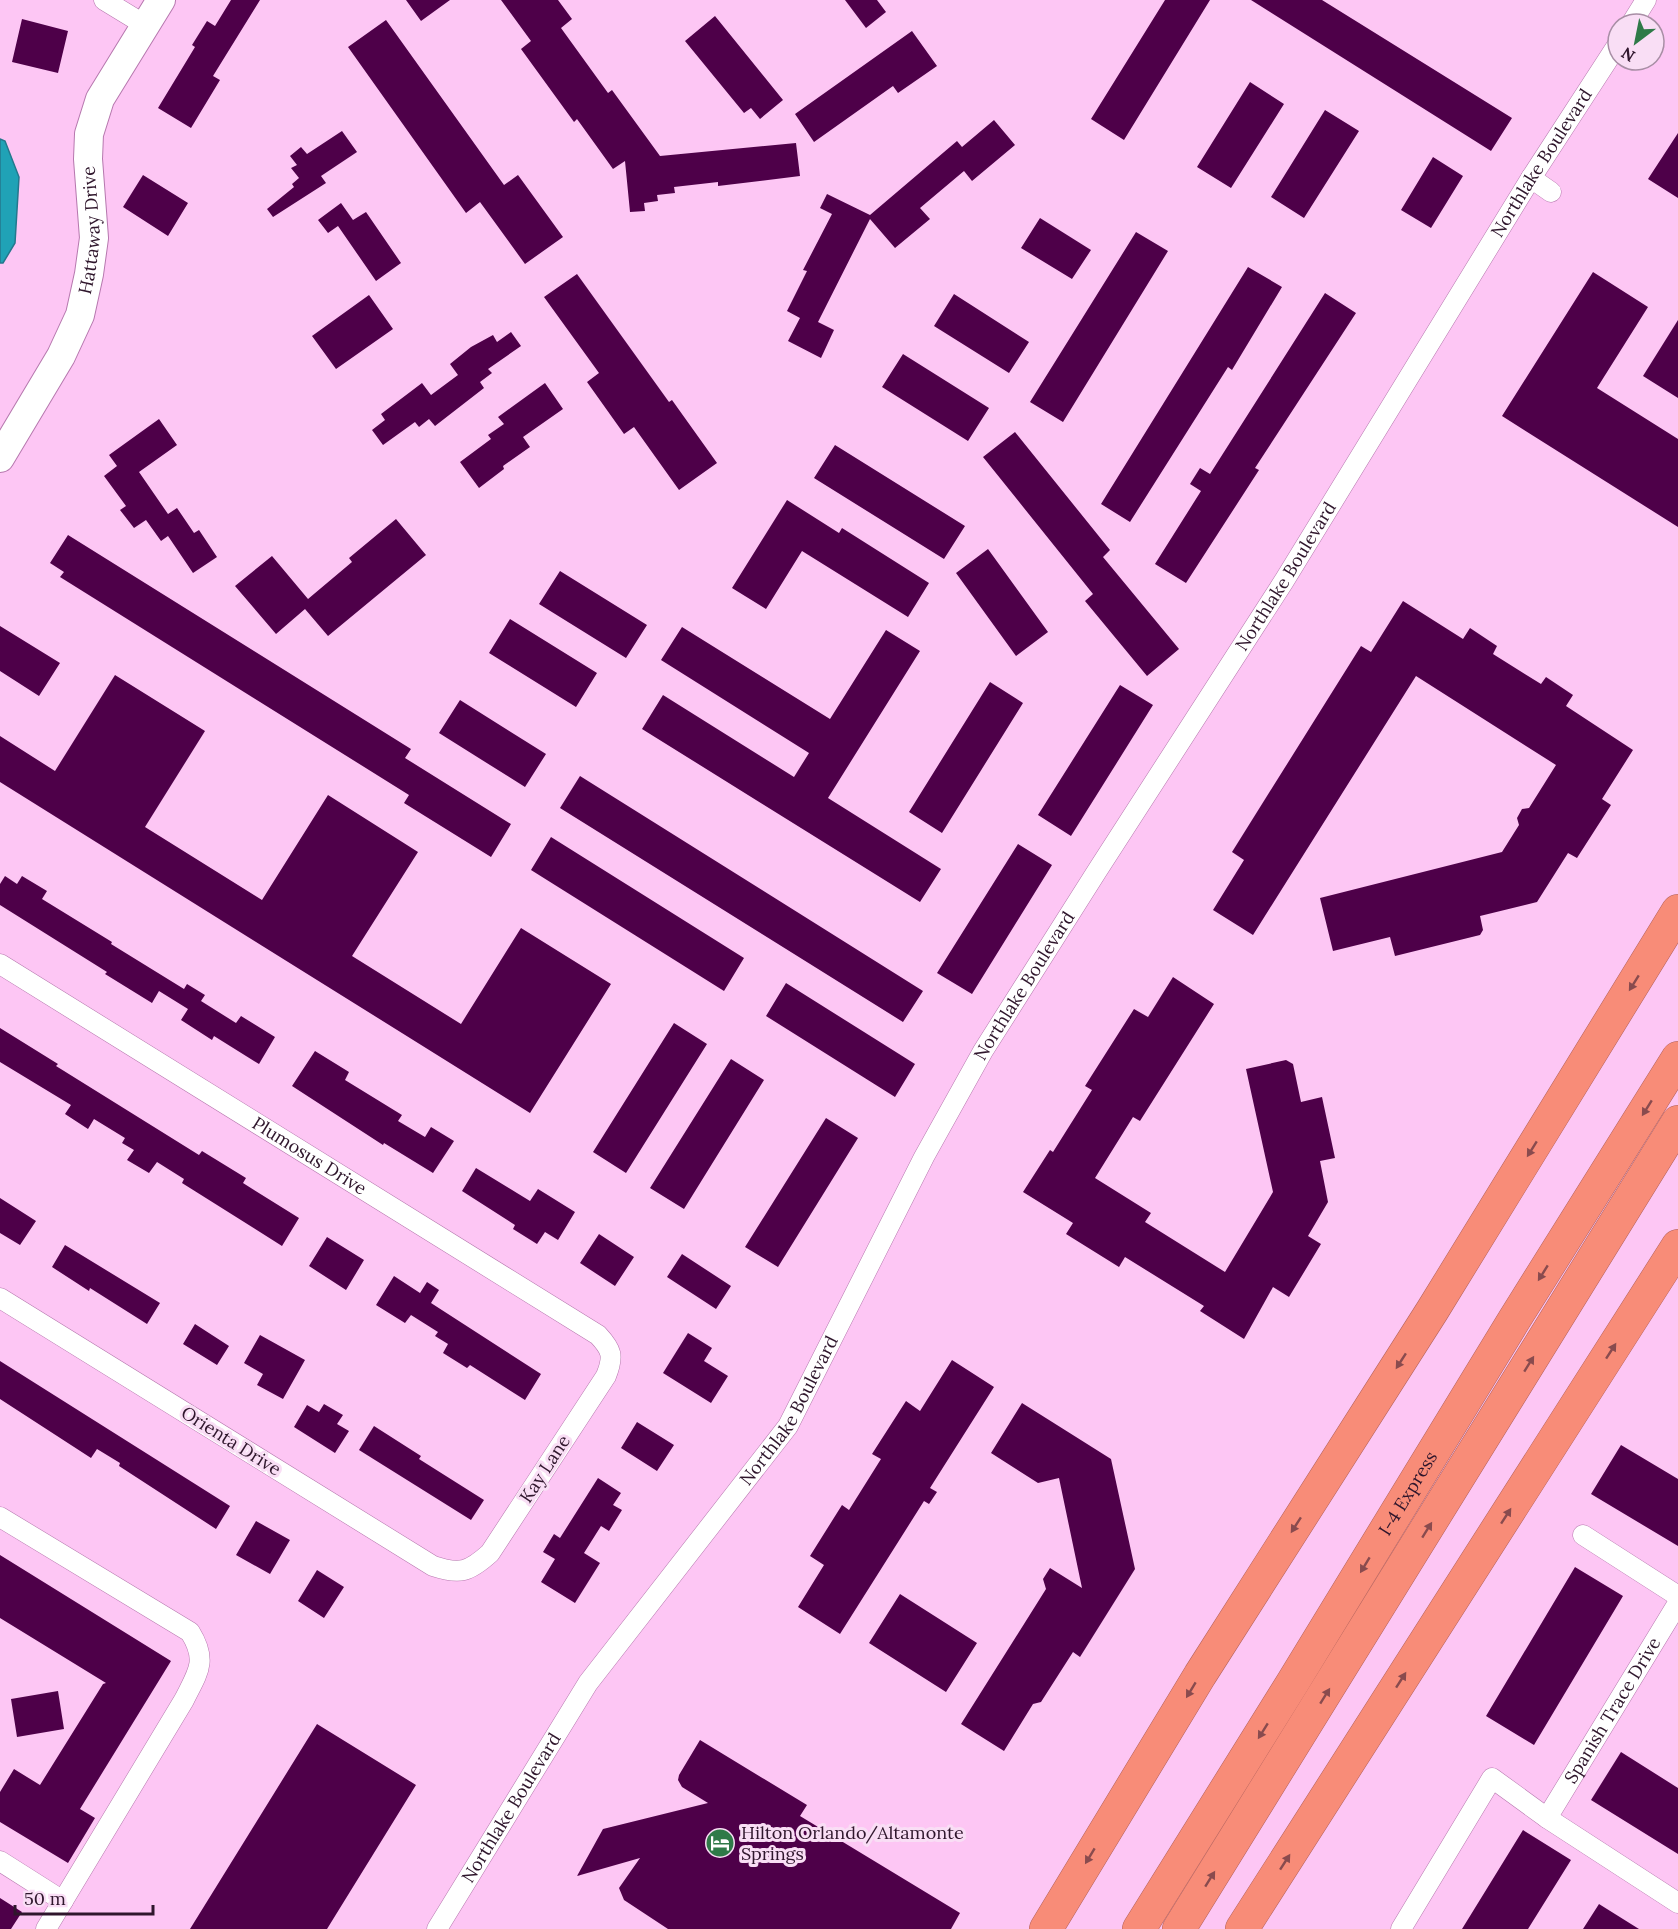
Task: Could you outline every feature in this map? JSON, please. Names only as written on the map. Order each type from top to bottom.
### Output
[{"type":"highway","points":[[1046,1929],[1200,1675],[1432,1311],[1678,911]]},
{"type":"highway","name":"I-4 Express","points":[[1138,1929],[1678,1058]]},
{"type":"highway","name":"I-4 Express","points":[[1179,1929],[1678,1122]]},
{"type":"highway","points":[[1242,1929],[1678,1246]]},
{"type":"street","points":[[104,0],[146,25]]},
{"type":"street","name":"Hattaway Drive","points":[[0,458],[60,356],[80,315],[94,238],[88,159],[89,134],[100,99],[161,0]]},
{"type":"street","name":"Northlake Boulevard","points":[[437,1929],[588,1683],[788,1426],[924,1157],[983,1051],[1284,581],[1531,178],[1606,62]]},
{"type":"street","points":[[1531,178],[1551,192]]},
{"type":"street","name":"Plumosus Drive","points":[[0,964],[598,1335],[608,1345],[612,1357]]},
{"type":"street","name":"Orienta Drive","points":[[0,1298],[433,1566],[451,1572],[465,1570]]},
{"type":"street","name":"Kay Lane","points":[[465,1570],[479,1563],[490,1553],[606,1376],[612,1357]]},
{"type":"street","points":[[0,1517],[190,1632],[199,1646],[201,1663],[184,1700],[46,1929]]},
{"type":"street","points":[[1583,1535],[1678,1596]]},
{"type":"street","name":"Spanish Trace Drive","points":[[1547,1818],[1678,1604]]},
{"type":"street","points":[[1401,1929],[1492,1778],[1547,1818],[1678,1903]]},
{"type":"street","points":[[0,1861],[63,1900]]},
{"type":"water","points":[[0,139],[5,141],[19,177],[15,243],[3,263],[0,263]]},
{"type":"building","points":[[231,0],[260,0],[213,76],[220,80],[191,128],[158,108],[195,47],[192,45],[207,21],[215,26]]},
{"type":"building","points":[[406,0],[450,0],[421,21]]},
{"type":"building","points":[[501,0],[558,0],[572,19],[561,28],[608,93],[612,90],[660,156],[796,143],[800,176],[718,186],[718,182],[674,187],[675,193],[657,195],[658,201],[644,203],[645,211],[630,212],[625,161],[613,169],[577,119],[574,122],[521,49],[531,41]]},
{"type":"building","points":[[845,0],[877,0],[886,12],[866,28]]},
{"type":"building","points":[[1165,0],[1210,0],[1124,140],[1091,119]]},
{"type":"building","points":[[1251,0],[1322,0],[1512,118],[1491,151]]},
{"type":"building","points":[[715,16],[783,100],[760,119],[751,108],[744,113],[685,41]]},
{"type":"building","points":[[22,19],[68,31],[58,73],[12,62]]},
{"type":"building","points":[[386,20],[504,185],[518,175],[563,237],[525,264],[480,202],[466,213],[348,47]]},
{"type":"building","points":[[912,31],[937,66],[898,93],[893,86],[814,142],[795,114]]},
{"type":"building","points":[[1250,82],[1284,104],[1231,188],[1197,167]]},
{"type":"building","points":[[1325,110],[1359,131],[1304,218],[1271,197]]},
{"type":"building","points":[[994,120],[1015,145],[972,181],[964,171],[920,208],[930,219],[895,248],[870,219],[818,322],[834,330],[821,358],[788,341],[800,318],[787,311],[807,271],[803,270],[832,214],[820,208],[827,194],[870,215],[957,141],[962,147]]},
{"type":"building","points":[[342,131],[357,152],[321,176],[326,183],[273,217],[267,209],[294,187],[292,184],[299,178],[291,168],[297,165],[290,156],[301,147],[307,154]]},
{"type":"building","points":[[1678,133],[1678,198],[1648,179]]},
{"type":"building","points":[[1433,157],[1463,176],[1431,228],[1401,210]]},
{"type":"building","points":[[143,175],[188,203],[168,236],[123,207]]},
{"type":"building","points":[[341,203],[353,220],[366,212],[401,263],[376,281],[338,226],[328,233],[318,220]]},
{"type":"building","points":[[1040,218],[1091,250],[1072,279],[1021,248]]},
{"type":"building","points":[[1136,232],[1168,251],[1063,422],[1030,402]]},
{"type":"building","points":[[1248,267],[1282,287],[1232,370],[1228,367],[1130,522],[1101,504]]},
{"type":"building","points":[[1593,272],[1648,307],[1597,388],[1678,439],[1678,527],[1502,416]]},
{"type":"building","points":[[577,274],[669,402],[672,400],[717,463],[679,490],[634,427],[624,434],[587,382],[599,373],[544,297]]},
{"type":"building","points":[[1325,293],[1356,313],[1255,468],[1259,470],[1186,583],[1155,564],[1201,491],[1190,484],[1200,468],[1210,474]]},
{"type":"building","points":[[954,294],[1029,342],[1009,373],[934,326]]},
{"type":"building","points":[[369,295],[393,329],[336,369],[312,336]]},
{"type":"building","points":[[1678,320],[1678,398],[1643,376]]},
{"type":"building","points":[[511,332],[521,346],[488,369],[492,373],[480,382],[484,388],[435,426],[429,419],[419,427],[415,422],[383,445],[372,430],[385,420],[381,414],[422,383],[431,395],[458,375],[450,364],[471,347],[493,335],[497,342]]},
{"type":"building","points":[[903,354],[989,408],[968,441],[882,387]]},
{"type":"building","points":[[545,383],[563,409],[523,437],[530,447],[503,466],[504,469],[479,488],[460,462],[491,439],[488,435],[504,424],[498,417]]},
{"type":"building","points":[[159,419],[177,445],[139,472],[168,514],[177,508],[194,533],[199,530],[217,557],[193,573],[168,536],[161,541],[146,520],[134,528],[120,510],[126,506],[104,476],[117,466],[109,455]]},
{"type":"building","points":[[1015,432],[1110,550],[1103,557],[1179,649],[1147,676],[1085,601],[1093,594],[983,457]]},
{"type":"building","points":[[835,445],[965,526],[944,559],[814,478]]},
{"type":"building","points":[[787,500],[839,533],[842,528],[929,583],[908,617],[802,551],[766,609],[732,588]]},
{"type":"building","points":[[396,519],[426,555],[328,636],[305,609],[276,634],[235,586],[272,556],[308,599],[352,562],[349,558]]},
{"type":"building","points":[[68,535],[411,749],[405,758],[511,824],[491,857],[404,803],[409,795],[60,577],[64,572],[50,563]]},
{"type":"building","points":[[988,549],[1048,632],[1016,656],[956,573]]},
{"type":"building","points":[[560,571],[647,625],[626,658],[539,604]]},
{"type":"building","points":[[1403,601],[1463,639],[1470,628],[1497,646],[1493,654],[1541,684],[1546,677],[1573,695],[1566,706],[1633,750],[1602,799],[1611,805],[1577,858],[1568,853],[1537,902],[1480,916],[1483,930],[1480,935],[1395,956],[1390,937],[1333,951],[1320,898],[1502,852],[1519,825],[1517,818],[1522,809],[1529,808],[1556,765],[1416,676],[1253,935],[1213,910],[1244,860],[1232,852],[1361,646],[1371,652]]},
{"type":"building","points":[[510,619],[597,673],[576,707],[489,653]]},
{"type":"building","points":[[0,626],[60,663],[39,696],[0,671]]},
{"type":"building","points":[[682,627],[830,719],[886,630],[920,651],[828,798],[941,869],[920,902],[642,729],[663,695],[794,777],[809,753],[661,660]]},
{"type":"building","points":[[115,675],[205,731],[145,827],[262,900],[328,795],[418,852],[352,956],[461,1024],[521,928],[611,984],[530,1113],[0,782],[0,736],[55,771]]},
{"type":"building","points":[[990,682],[1023,703],[942,833],[909,812]]},
{"type":"building","points":[[1120,685],[1153,705],[1071,836],[1038,815]]},
{"type":"building","points":[[460,700],[546,754],[525,787],[439,733]]},
{"type":"building","points":[[580,776],[923,991],[903,1022],[560,808]]},
{"type":"building","points":[[551,837],[744,958],[724,991],[531,870]]},
{"type":"building","points":[[1018,844],[1052,865],[972,994],[937,973]]},
{"type":"building","points":[[5,876],[17,884],[22,876],[47,891],[42,899],[112,942],[111,944],[184,989],[187,984],[205,995],[201,1001],[236,1023],[241,1016],[275,1037],[259,1064],[214,1036],[212,1040],[181,1020],[188,1009],[159,991],[152,1003],[0,905],[0,884]]},
{"type":"building","points":[[1173,977],[1214,1004],[1140,1121],[1133,1117],[1095,1178],[1151,1213],[1145,1222],[1225,1272],[1273,1192],[1246,1069],[1286,1060],[1293,1064],[1301,1102],[1322,1097],[1335,1158],[1320,1161],[1328,1202],[1308,1236],[1321,1244],[1289,1297],[1273,1287],[1244,1339],[1200,1311],[1204,1306],[1125,1257],[1119,1267],[1066,1234],[1073,1223],[1023,1192],[1050,1150],[1053,1152],[1092,1090],[1085,1086],[1134,1009],[1148,1017]]},
{"type":"building","points":[[786,983],[915,1064],[895,1097],[766,1016]]},
{"type":"building","points":[[674,1023],[707,1044],[626,1173],[593,1152]]},
{"type":"building","points":[[0,1028],[58,1064],[56,1066],[199,1155],[202,1151],[246,1178],[243,1183],[299,1218],[282,1246],[182,1183],[184,1179],[157,1162],[149,1173],[127,1160],[134,1150],[122,1143],[125,1138],[94,1119],[88,1129],[65,1114],[71,1105],[0,1062]]},
{"type":"building","points":[[315,1051],[349,1072],[345,1080],[402,1115],[398,1121],[425,1137],[431,1127],[454,1141],[433,1173],[384,1143],[383,1145],[292,1086]]},
{"type":"building","points":[[731,1059],[764,1080],[684,1209],[650,1188]]},
{"type":"building","points":[[826,1118],[858,1138],[778,1267],[745,1247]]},
{"type":"building","points":[[476,1168],[530,1201],[538,1189],[575,1212],[558,1240],[545,1232],[537,1244],[513,1229],[515,1225],[462,1191]]},
{"type":"building","points":[[0,1198],[36,1221],[20,1245],[0,1233]]},
{"type":"building","points":[[599,1234],[634,1257],[615,1286],[580,1263]]},
{"type":"building","points":[[327,1237],[364,1260],[346,1290],[309,1266]]},
{"type":"building","points":[[65,1245],[160,1303],[147,1324],[52,1267]]},
{"type":"building","points":[[682,1254],[731,1286],[716,1309],[667,1277]]},
{"type":"building","points":[[394,1276],[420,1293],[427,1282],[439,1290],[431,1303],[541,1374],[525,1400],[470,1365],[467,1368],[443,1353],[448,1344],[435,1336],[438,1332],[411,1315],[405,1323],[376,1305]]},
{"type":"building","points":[[195,1324],[229,1346],[217,1365],[183,1344]]},
{"type":"building","points":[[688,1333],[712,1348],[704,1361],[728,1376],[711,1403],[663,1373]]},
{"type":"building","points":[[260,1335],[305,1360],[283,1399],[257,1385],[263,1374],[244,1363]]},
{"type":"building","points":[[952,1360],[994,1387],[930,1488],[937,1492],[929,1504],[924,1501],[840,1634],[798,1607],[824,1565],[810,1556],[842,1505],[849,1510],[881,1459],[872,1454],[906,1401],[920,1411]]},
{"type":"building","points":[[0,1361],[230,1506],[216,1529],[119,1466],[120,1463],[97,1449],[91,1458],[0,1399]]},
{"type":"building","points":[[1022,1403],[1111,1459],[1135,1569],[1080,1657],[1073,1652],[1041,1702],[1033,1704],[1004,1751],[961,1724],[1046,1589],[1043,1579],[1050,1568],[1082,1588],[1059,1478],[1038,1483],[991,1453]]},
{"type":"building","points":[[324,1404],[343,1415],[337,1424],[349,1431],[335,1453],[294,1427],[307,1405],[319,1412]]},
{"type":"building","points":[[637,1422],[674,1445],[657,1471],[621,1448]]},
{"type":"building","points":[[374,1426],[421,1456],[419,1459],[484,1500],[471,1520],[359,1450]]},
{"type":"building","points":[[1621,1445],[1678,1479],[1678,1546],[1591,1494]]},
{"type":"building","points":[[598,1478],[621,1493],[613,1505],[622,1510],[609,1531],[601,1526],[584,1553],[600,1563],[575,1603],[541,1582],[555,1559],[543,1552],[554,1534],[560,1538]]},
{"type":"building","points":[[256,1521],[290,1540],[270,1574],[236,1555]]},
{"type":"building","points":[[0,1555],[171,1661],[80,1809],[95,1818],[68,1863],[0,1822],[0,1792],[14,1769],[40,1785],[103,1684],[106,1683],[0,1618]]},
{"type":"building","points":[[1575,1567],[1623,1596],[1534,1745],[1486,1716]]},
{"type":"building","points":[[317,1570],[344,1587],[324,1618],[298,1601]]},
{"type":"building","points":[[900,1594],[977,1643],[946,1692],[869,1643]]},
{"type":"building","points":[[58,1691],[64,1729],[17,1737],[11,1699]]},
{"type":"building","points":[[317,1724],[416,1785],[327,1929],[190,1929]]},
{"type":"building","name":"Hilton Orlando/Altamonte Springs","points":[[700,1740],[807,1805],[800,1816],[960,1913],[951,1929],[668,1929],[624,1900],[619,1888],[640,1858],[577,1876],[603,1829],[708,1803],[682,1787],[678,1780]]},
{"type":"building","points":[[1621,1752],[1678,1788],[1678,1854],[1591,1800]]},
{"type":"building","points":[[1523,1830],[1571,1860],[1528,1929],[1462,1929]]},
{"type":"building","points":[[0,1898],[22,1912],[11,1929],[0,1929]]},
{"type":"building","points":[[1599,1904],[1639,1929],[1583,1929]]},
{"type":"place","name":"Hilton Orlando/Altamonte Springs","points":[[720,1843]]}]
